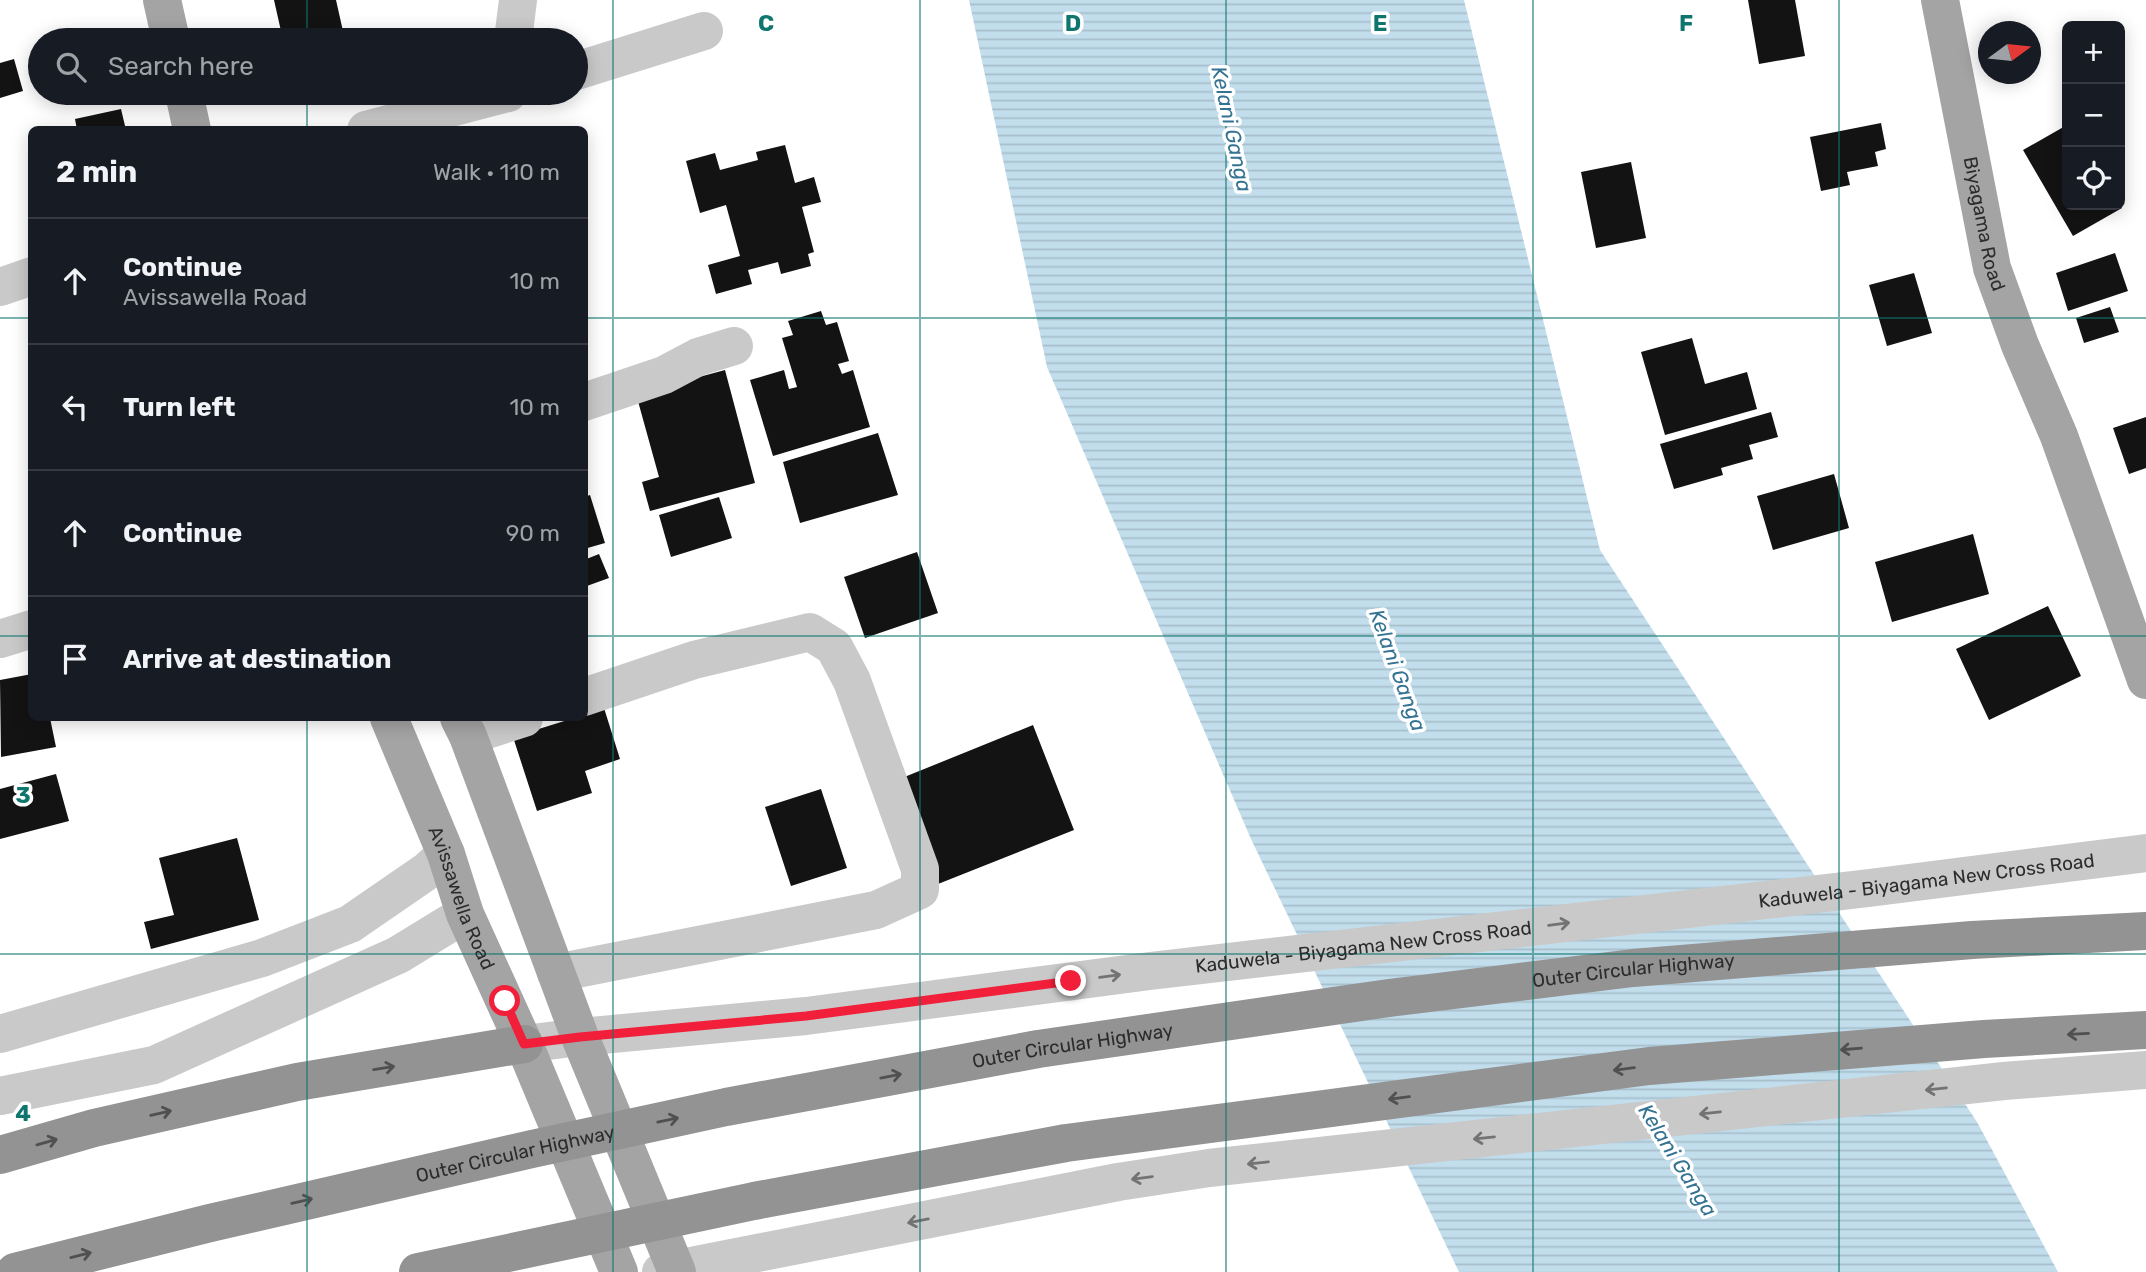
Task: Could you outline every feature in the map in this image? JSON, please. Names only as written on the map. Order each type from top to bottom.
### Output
[{"type":"highway","name":"Outer Circular Highway","points":[[15,1272],[236,1216],[533,1149],[726,1107],[1051,1046],[1388,998],[1633,968],[1972,940],[2146,931]]},
{"type":"highway","points":[[418,1272],[754,1201],[1066,1143],[1649,1066],[1984,1039],[2146,1030]]},
{"type":"highway","points":[[0,1155],[94,1128],[298,1082],[524,1044]]},
{"type":"main road","points":[[162,0],[168,28]]},
{"type":"main road","name":"Biyagama Road","points":[[1940,0],[1992,268],[2020,345],[2059,436],[2146,680]]},
{"type":"main road","points":[[187,105],[191,126]]},
{"type":"main road","name":"Biyagama Road","points":[[2059,436],[2146,600]]},
{"type":"main road","name":"Avissawella Road","points":[[389,721],[446,854],[465,914],[524,1044],[619,1272]]},
{"type":"main road","points":[[463,727],[671,1271]]},
{"type":"street","points":[[514,28],[518,0]]},
{"type":"street","points":[[588,68],[704,31]]},
{"type":"street","points":[[381,126],[461,105]]},
{"type":"street","points":[[0,287],[28,277]]},
{"type":"street","points":[[588,401],[664,375],[698,356],[734,346]]},
{"type":"street","points":[[0,639],[28,630]]},
{"type":"street","points":[[556,973],[876,909],[920,890],[920,869],[852,681],[834,647],[810,632],[694,660],[588,696]]},
{"type":"street","points":[[463,727],[504,721]]},
{"type":"street","name":"Kaduwela - Biyagama New Cross Road","points":[[524,1044],[806,1016],[1150,971],[1869,888],[2146,853]]},
{"type":"street","points":[[0,1034],[262,958],[350,924],[446,854]]},
{"type":"street","points":[[0,1096],[154,1065],[398,955],[465,914]]},
{"type":"street","points":[[671,1271],[1118,1182],[1209,1168],[2004,1081],[2146,1070]]},
{"type":"water","name":"Kelani Ganga","points":[[969,0],[1464,0],[1600,550],[1977,1122],[2058,1272],[1459,1272],[1251,839],[1047,367]]},
{"type":"building","points":[[274,0],[336,0],[342,28],[280,28]]},
{"type":"building","points":[[1748,0],[1795,0],[1805,56],[1759,64]]},
{"type":"building","points":[[14,59],[23,91],[0,98],[0,63]]},
{"type":"building","points":[[121,109],[125,126],[76,126],[75,119]]},
{"type":"building","points":[[1881,123],[1886,149],[1875,152],[1878,166],[1847,172],[1850,185],[1821,191],[1810,137]]},
{"type":"building","points":[[2062,128],[2062,210],[2118,210],[2073,236],[2023,150]]},
{"type":"building","points":[[785,145],[795,183],[814,177],[821,202],[802,207],[814,252],[808,254],[811,266],[781,274],[778,262],[748,270],[752,284],[716,294],[708,265],[740,256],[726,205],[700,213],[686,161],[715,153],[720,170],[758,160],[756,152]]},
{"type":"building","points":[[1631,162],[1646,238],[1596,248],[1581,172]]},
{"type":"building","points":[[2115,253],[2128,291],[2068,311],[2056,273]]},
{"type":"building","points":[[1914,273],[1932,333],[1887,346],[1869,285]]},
{"type":"building","points":[[2110,307],[2119,332],[2084,343],[2076,318]]},
{"type":"building","points":[[821,311],[826,325],[837,322],[849,361],[838,364],[842,374],[853,370],[870,427],[773,456],[750,380],[784,370],[789,389],[797,387],[782,338],[793,335],[788,321]]},
{"type":"building","points":[[1692,338],[1705,384],[1747,372],[1757,409],[1665,435],[1641,352]]},
{"type":"building","points":[[725,370],[755,483],[650,511],[642,482],[659,477],[636,394]]},
{"type":"building","points":[[1771,412],[1778,437],[1749,445],[1753,459],[1721,468],[1723,475],[1674,489],[1660,444]]},
{"type":"building","points":[[2146,417],[2146,468],[2129,474],[2113,428]]},
{"type":"building","points":[[878,433],[898,495],[800,523],[783,462]]},
{"type":"building","points":[[1834,474],[1849,528],[1773,550],[1757,496]]},
{"type":"building","points":[[590,495],[605,543],[588,548]]},
{"type":"building","points":[[719,497],[732,538],[671,557],[659,515]]},
{"type":"building","points":[[1973,534],[1989,594],[1892,622],[1875,562]]},
{"type":"building","points":[[917,552],[938,613],[865,638],[844,577]]},
{"type":"building","points":[[599,554],[609,578],[588,586],[588,558]]},
{"type":"building","points":[[2048,606],[2081,676],[1989,720],[1956,649]]},
{"type":"building","points":[[28,675],[28,721],[51,721],[56,747],[1,757],[0,680]]},
{"type":"building","points":[[604,708],[620,759],[585,771],[592,793],[537,811],[513,737],[564,721],[588,721],[588,713]]},
{"type":"building","points":[[1033,725],[1074,830],[938,884],[897,780]]},
{"type":"building","points":[[56,774],[69,821],[0,839],[0,789]]},
{"type":"building","points":[[821,789],[847,868],[791,886],[765,807]]},
{"type":"building","points":[[237,838],[259,920],[151,949],[144,922],[174,915],[159,858]]},
{"type":"route","points":[[505,1001],[524,1044],[806,1016],[1071,981]]}]
